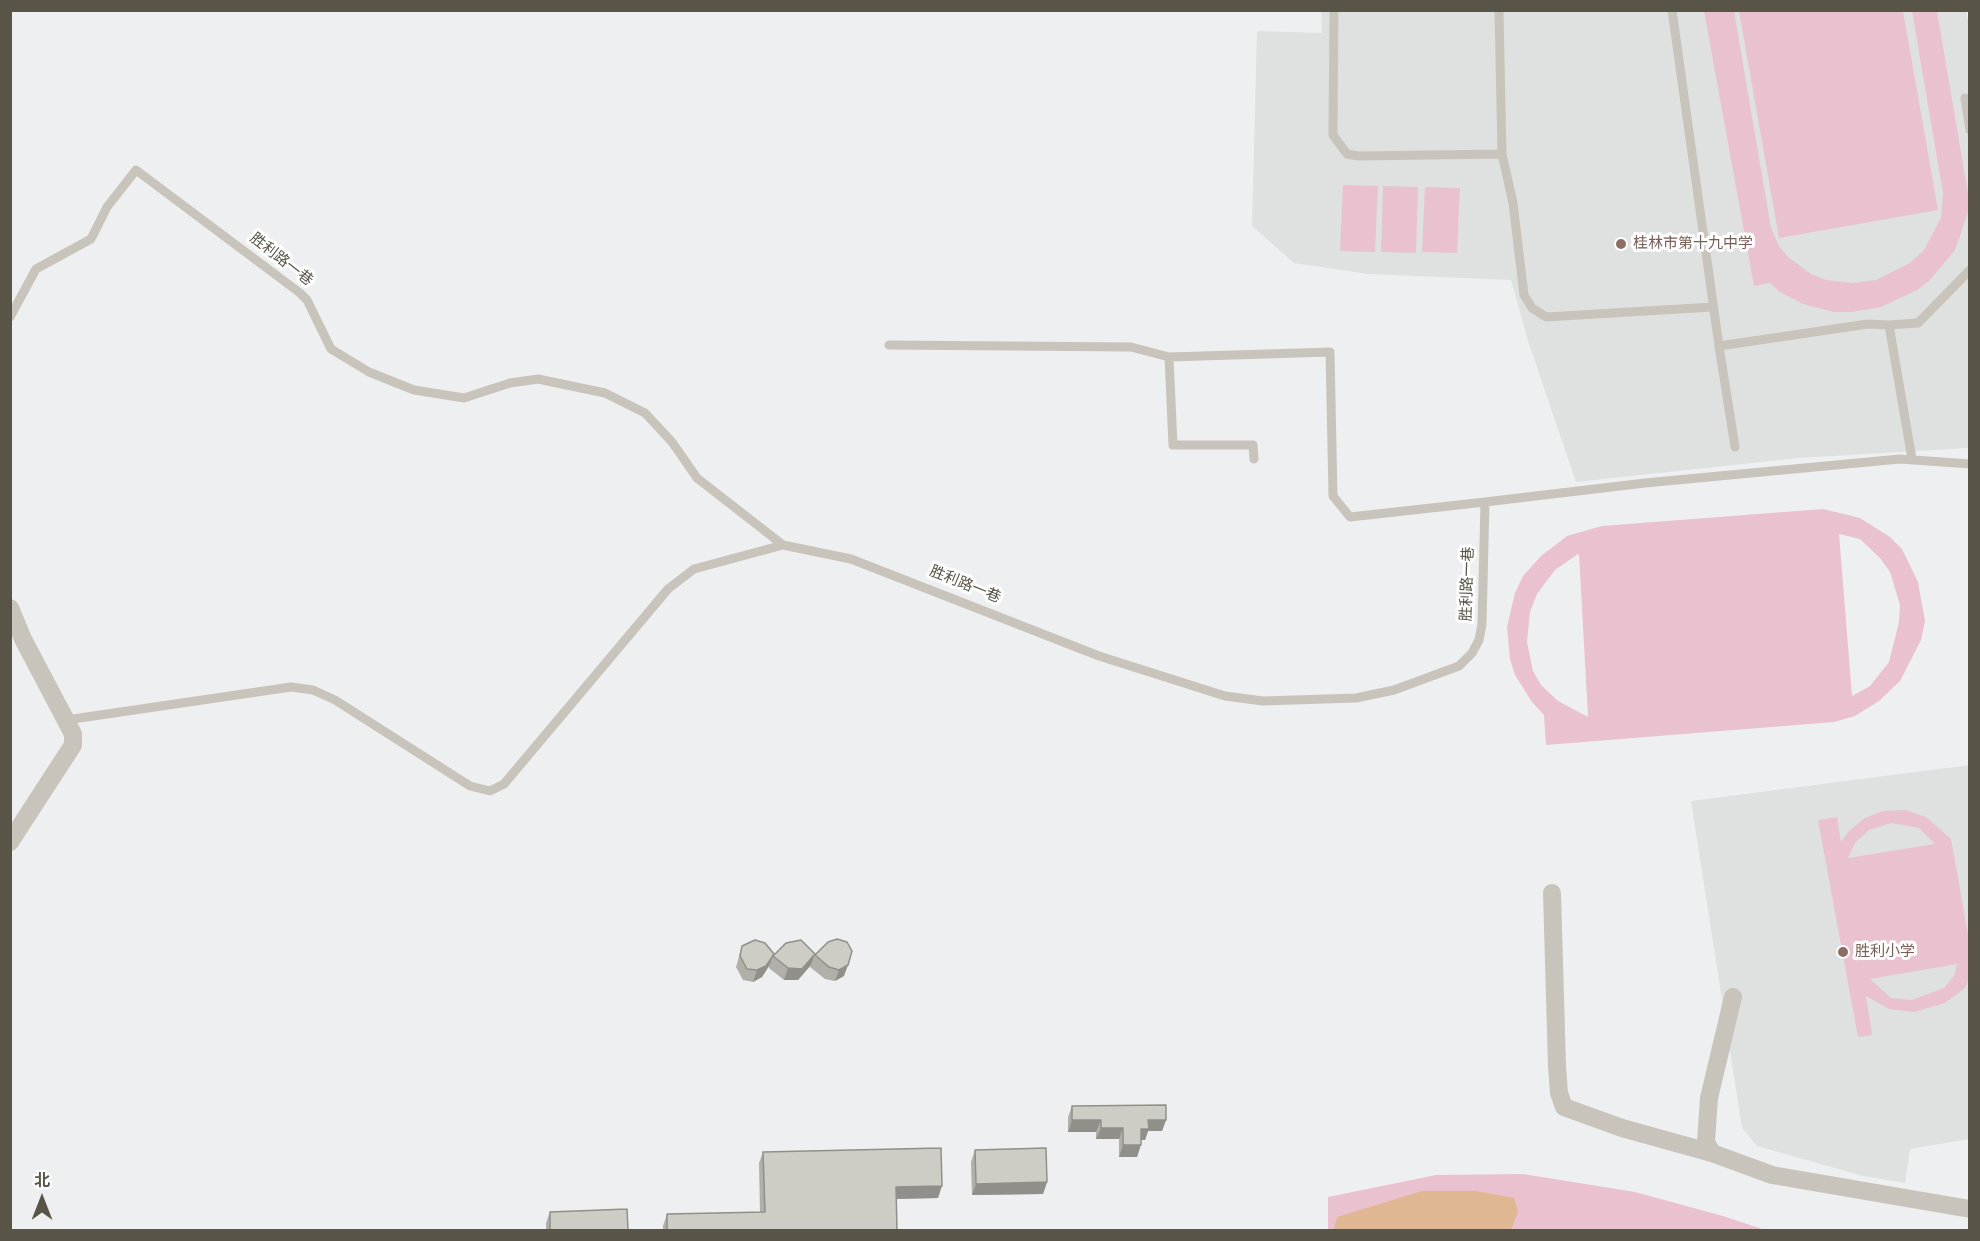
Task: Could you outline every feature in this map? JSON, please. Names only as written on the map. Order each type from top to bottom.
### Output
[{"type":"street","points":[[10,608],[23,639],[73,734],[73,745],[10,842]]},
{"type":"street","points":[[1552,894],[1557,1066],[1559,1093],[1564,1107],[1622,1128],[1712,1153],[1772,1175],[1970,1209]]},
{"type":"street","points":[[1712,1153],[1706,1142],[1709,1098],[1733,997]]},
{"type":"lane","points":[[1334,10],[1333,135],[1347,154],[1358,156],[1502,154]]},
{"type":"lane","points":[[1499,10],[1502,154],[1513,203],[1524,295],[1532,308],[1546,317],[1713,307]]},
{"type":"lane","points":[[1672,10],[1735,447]]},
{"type":"lane","points":[[1965,98],[1970,130]]},
{"type":"lane","name":"胜利路一巷","points":[[10,317],[36,269],[91,239],[107,207],[136,170],[300,292],[308,300],[331,349],[369,372],[414,390],[464,398],[510,383],[538,379],[605,393],[645,413],[672,442],[697,478],[783,544],[851,559],[882,569],[1099,656],[1225,696],[1272,702],[1336,700],[1394,690],[1459,666],[1472,653],[1479,640],[1482,624],[1485,502]]},
{"type":"lane","points":[[1719,346],[1868,324],[1918,323],[1970,270]]},
{"type":"lane","points":[[1889,325],[1912,459]]},
{"type":"lane","points":[[889,345],[1131,347],[1169,357],[1330,352],[1333,496],[1350,517],[1645,483],[1912,459],[1970,464]]},
{"type":"lane","points":[[1169,357],[1173,445],[1253,445],[1254,459]]},
{"type":"lane","points":[[66,720],[291,687],[314,690],[335,700],[470,786],[490,791],[504,784],[668,589],[694,569],[783,544]]},
{"type":"shaded area","name":"桂林市第十九中学","points":[[1321,11],[1966,11],[1970,28],[1969,448],[1798,458],[1576,482],[1528,341],[1511,280],[1368,274],[1294,263],[1252,226],[1257,31],[1322,33]]},
{"type":"shaded area","points":[[1704,11],[1734,11],[1771,228],[1779,246],[1788,257],[1811,274],[1826,280],[1852,283],[1876,280],[1910,263],[1924,250],[1941,218],[1943,193],[1912,11],[1937,11],[1969,200],[1968,212],[1955,250],[1929,281],[1917,290],[1881,307],[1851,312],[1834,312],[1803,304],[1780,292],[1770,283],[1754,286]]},
{"type":"shaded area","points":[[1739,11],[1903,11],[1938,210],[1779,238]]},
{"type":"shaded area","points":[[1343,185],[1378,186],[1375,252],[1340,251]]},
{"type":"shaded area","points":[[1383,186],[1418,187],[1416,253],[1381,252]]},
{"type":"shaded area","points":[[1425,187],[1460,188],[1457,253],[1422,252]]},
{"type":"shaded area","points":[[1823,509],[1860,518],[1890,537],[1902,549],[1918,582],[1925,621],[1921,640],[1900,681],[1879,701],[1855,716],[1834,722],[1546,745],[1544,715],[1532,702],[1515,675],[1510,659],[1507,627],[1515,593],[1523,576],[1541,556],[1567,536],[1602,526]],"holes":[[[1839,534],[1860,539],[1880,558],[1890,572],[1900,605],[1899,622],[1889,662],[1870,686],[1852,696]],[[1579,554],[1588,717],[1558,701],[1541,685],[1533,671],[1527,642],[1530,612],[1537,594],[1555,570]]]},
{"type":"shaded area","name":"胜利小学","points":[[1969,765],[1969,1139],[1910,1149],[1905,1183],[1863,1176],[1757,1146],[1742,1128],[1691,801]]},
{"type":"shaded area","points":[[1905,810],[1926,817],[1951,839],[1969,940],[1969,980],[1964,989],[1945,1003],[1914,1012],[1889,1009],[1866,996],[1872,1035],[1858,1037],[1818,820],[1837,817],[1841,842],[1849,831],[1865,818],[1883,811]],"holes":[[[1891,823],[1919,828],[1935,844],[1848,858],[1855,843],[1869,830]],[[1957,964],[1954,976],[1944,988],[1912,1000],[1891,998],[1870,979]]]},
{"type":"shaded area","points":[[1523,1174],[1635,1192],[1765,1230],[1328,1230],[1328,1197],[1436,1175]]},
{"type":"shaded area","points":[[1422,1191],[1476,1191],[1514,1198],[1518,1212],[1511,1230],[1334,1230],[1337,1217]]},
{"type":"building","points":[[837,939],[847,942],[852,951],[848,965],[839,970],[829,967],[815,955],[828,942]]},
{"type":"building","points":[[755,940],[765,943],[774,954],[766,966],[757,970],[747,969],[740,956],[742,946]]},
{"type":"building","points":[[801,940],[815,954],[802,969],[788,968],[773,956],[786,943]]},
{"type":"building","points":[[1166,1105],[1166,1120],[1148,1120],[1149,1129],[1141,1129],[1141,1145],[1123,1145],[1123,1128],[1101,1128],[1101,1120],[1072,1120],[1072,1106]]},
{"type":"building","points":[[941,1148],[942,1186],[896,1187],[897,1230],[667,1230],[667,1214],[765,1212],[763,1152]]},
{"type":"building","points":[[1046,1148],[1047,1182],[976,1184],[975,1150]]},
{"type":"building","points":[[627,1209],[628,1230],[550,1230],[550,1212]]},
{"type":"place","name":"桂林市第十九中学","points":[[1621,244]]},
{"type":"place","name":"胜利小学","points":[[1843,952]]}]
